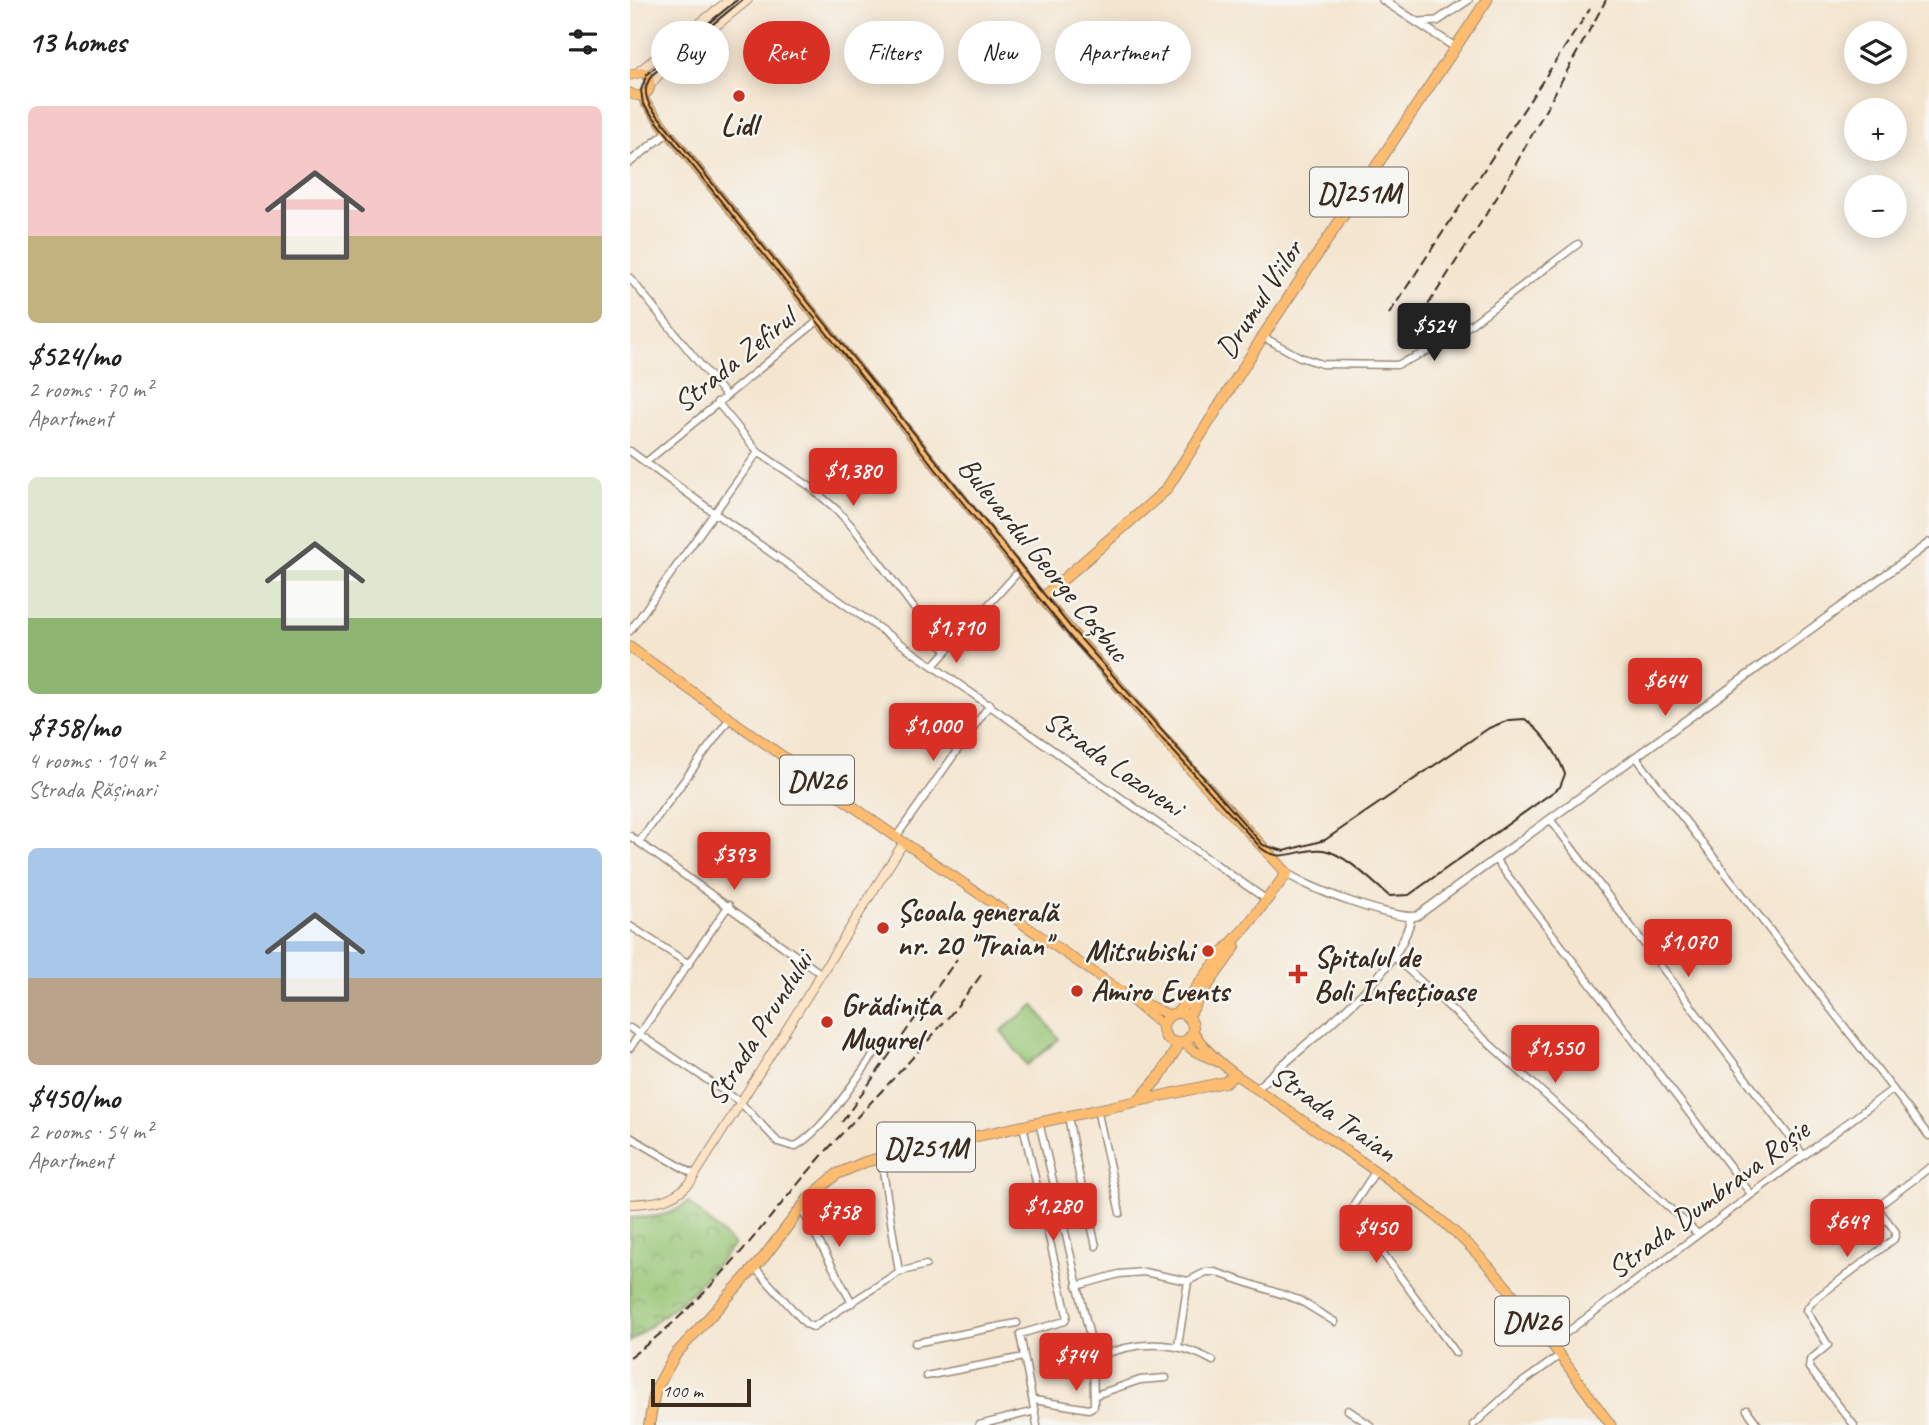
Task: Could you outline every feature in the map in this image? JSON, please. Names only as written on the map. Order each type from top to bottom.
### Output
[{"type":"highway","name":"Drumul Viilor","points":[[1042,598],[1166,490],[1263,337],[1487,0]]},
{"type":"highway","name":"Bulevardul George Coșbuc","points":[[1042,598],[1193,772],[1287,873]]},
{"type":"highway","points":[[1163,1026],[1247,926],[1287,873]]},
{"type":"highway","points":[[1189,1016],[1247,926]]},
{"type":"highway","name":"DN26","points":[[1173,1014],[1189,1016],[1193,1031]]},
{"type":"highway","name":"DN26","points":[[1163,1026],[1164,1034],[1169,1040],[1182,1043]]},
{"type":"highway","points":[[1139,1100],[1154,1085],[1170,1058],[1193,1031]]},
{"type":"highway","points":[[1169,1040],[1170,1058]]},
{"type":"highway","name":"DJ251M","points":[[649,1425],[656,1391],[675,1355],[755,1268],[801,1208],[837,1174],[881,1158],[1225,1082],[1235,1075]]},
{"type":"main road","points":[[634,73],[729,0]]},
{"type":"main road","points":[[722,21],[748,0]]},
{"type":"main road","points":[[630,93],[643,96],[648,92],[651,83],[647,74],[634,73]]},
{"type":"main road","name":"Bulevardul George Coșbuc","points":[[643,96],[668,132],[1042,598]]},
{"type":"main road","name":"DN26","points":[[630,647],[900,840],[1122,992],[1163,1026]]},
{"type":"main road","name":"Strada Prundului","points":[[630,1204],[666,1200],[682,1191],[695,1175],[900,840]]},
{"type":"main road","name":"DN26","points":[[1122,992],[1173,1014]]},
{"type":"main road","name":"Strada Traian","points":[[1193,1031],[1220,1063],[1235,1075],[1439,1218],[1480,1256],[1517,1300],[1611,1425]]},
{"type":"main road","name":"Strada Traian","points":[[1182,1043],[1220,1063]]},
{"type":"street","points":[[1382,0],[1455,47]]},
{"type":"street","points":[[1419,22],[1437,20],[1468,0]]},
{"type":"street","points":[[630,162],[668,132]]},
{"type":"street","points":[[1263,337],[1300,357],[1322,364],[1397,365],[1446,343],[1578,244]]},
{"type":"street","points":[[630,278],[725,395]]},
{"type":"street","name":"Strada Zefirul","points":[[645,463],[819,320]]},
{"type":"street","points":[[717,402],[758,452],[808,486],[837,510],[856,531],[946,651]]},
{"type":"street","name":"Strada Lozoveni","points":[[630,451],[713,512],[1268,900]]},
{"type":"street","points":[[630,631],[758,452]]},
{"type":"street","points":[[1257,1089],[1355,1001],[1393,956],[1407,934],[1411,917],[1425,911],[1929,543]]},
{"type":"street","points":[[933,666],[1020,570]]},
{"type":"street","name":"Strada Prundului","points":[[900,840],[990,704]]},
{"type":"street","points":[[639,842],[730,718]]},
{"type":"street","points":[[1636,757],[1929,1136]]},
{"type":"street","points":[[1550,819],[1804,1156]]},
{"type":"street","points":[[630,836],[730,905],[820,973]]},
{"type":"street","points":[[1495,859],[1751,1194]]},
{"type":"street","name":"Bulevardul George Coșbuc","points":[[1287,873],[1299,881],[1357,903],[1411,917]]},
{"type":"street","points":[[630,1048],[730,905]]},
{"type":"street","points":[[630,926],[689,964]]},
{"type":"street","points":[[1393,956],[1698,1234]]},
{"type":"street","points":[[630,1028],[740,1102],[778,1142],[794,1147],[806,1141],[819,1127],[880,1046]]},
{"type":"street","name":"Strada Dumbrava Roșie","points":[[1550,1345],[1893,1089]]},
{"type":"street","points":[[1097,1109],[1120,1213]]},
{"type":"street","points":[[1068,1116],[1096,1246]]},
{"type":"street","points":[[1034,1400],[1089,1409],[1094,1406],[1096,1395],[1095,1358],[1039,1122]]},
{"type":"street","points":[[1023,1126],[1067,1319],[1020,1334],[1037,1425]]},
{"type":"street","points":[[630,1137],[695,1175]]},
{"type":"street","points":[[881,1158],[899,1272]]},
{"type":"street","points":[[1854,1425],[1809,1368],[1810,1360],[1828,1345],[1806,1310],[1814,1300],[1890,1244],[1896,1232],[1879,1210],[1880,1205],[1929,1168]]},
{"type":"street","points":[[1375,1172],[1354,1204],[1355,1215],[1456,1353]]},
{"type":"street","points":[[801,1208],[852,1303]]},
{"type":"street","points":[[755,1268],[810,1327],[817,1326],[899,1272],[926,1265]]},
{"type":"street","points":[[1060,1285],[1143,1272],[1188,1281],[1206,1272],[1214,1272],[1299,1300],[1335,1322]]},
{"type":"street","points":[[1178,1346],[1188,1281]]},
{"type":"street","points":[[915,1343],[1017,1323]]},
{"type":"street","points":[[1095,1358],[1137,1346],[1178,1346],[1199,1352],[1213,1361]]},
{"type":"street","points":[[1473,1425],[1513,1389],[1559,1356]]},
{"type":"street","points":[[926,1376],[1024,1357]]},
{"type":"street","points":[[1096,1395],[1140,1380],[1166,1378]]},
{"type":"street","points":[[1348,1409],[1370,1425]]},
{"type":"street","points":[[1746,1410],[1758,1425]]},
{"type":"street","points":[[979,1425],[1035,1411]]},
{"type":"green space","points":[[1034,1005],[1059,1039],[1027,1065],[1001,1031]]},
{"type":"green space","points":[[688,1202],[734,1245],[692,1292],[630,1342],[630,1218],[668,1213]]},
{"type":"tram line","points":[[737,0],[647,74],[641,90],[643,104],[1071,638],[1261,848],[1276,855],[1315,850],[1331,852],[1358,869],[1389,896],[1409,895],[1560,787],[1565,774],[1549,744],[1525,719],[1509,720],[1489,728],[1325,840],[1284,851],[1263,845],[1072,629],[650,106],[646,90],[653,74],[742,0]]},
{"type":"railway","points":[[1412,330],[1501,191],[1606,0]]},
{"type":"railway","points":[[1389,314],[1590,9]]},
{"type":"railway","points":[[842,1122],[957,959]]},
{"type":"railway","points":[[630,1357],[683,1313],[731,1264],[820,1158],[945,1021],[984,971]]},
{"type":"place","name":"Lidl","points":[[739,96]]},
{"type":"place","name":"Școala generală nr. 20 \"Traian\"","points":[[883,928]]},
{"type":"place","name":"Mitsubishi","points":[[1208,951]]},
{"type":"place","name":"Spitalul de Boli Infecțioase","points":[[1298,974]]},
{"type":"place","name":"Amiro Events","points":[[1077,991]]},
{"type":"place","name":"Grădinița Mugurel","points":[[827,1022]]}]
